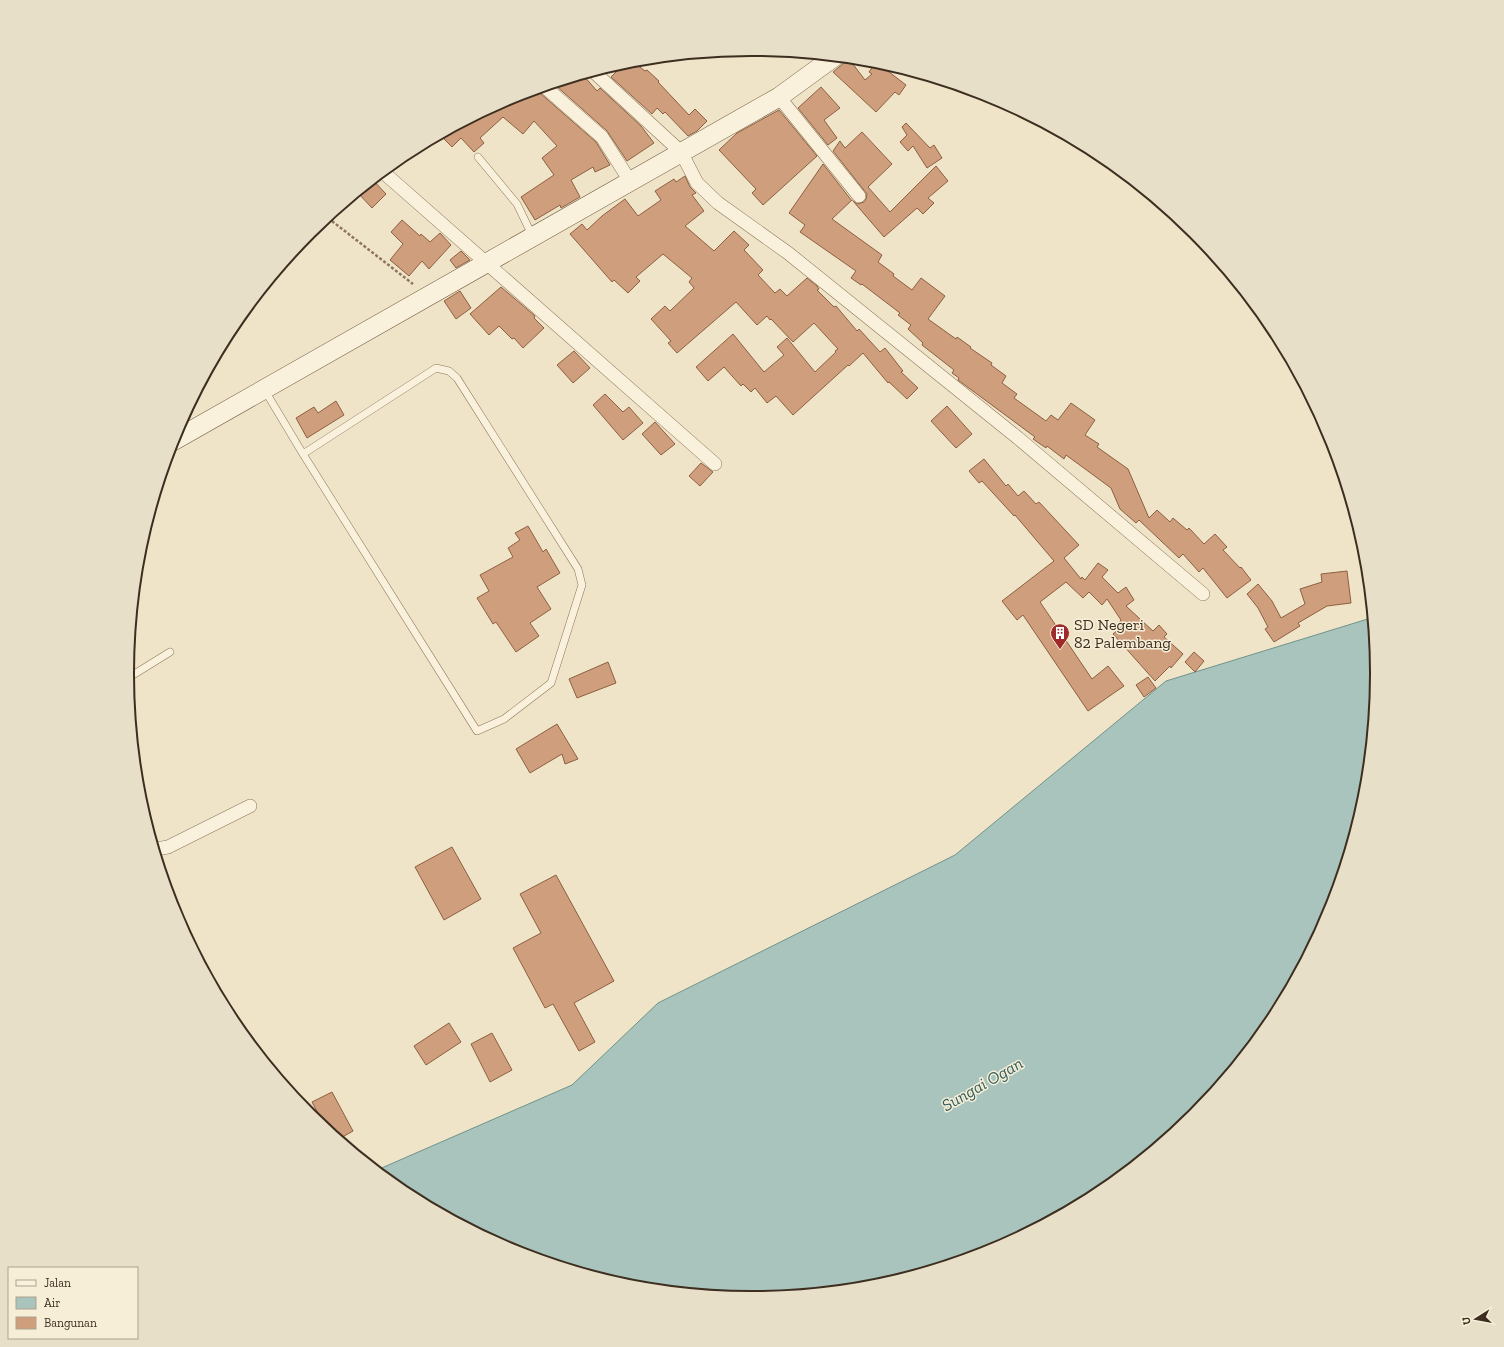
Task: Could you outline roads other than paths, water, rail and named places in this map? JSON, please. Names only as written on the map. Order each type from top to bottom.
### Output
[{"type":"street","points":[[183,435],[779,97],[829,61]]},
{"type":"street","points":[[598,76],[681,152],[697,183],[718,203],[788,253],[980,408],[1203,594]]},
{"type":"street","points":[[549,91],[602,137],[630,181]]},
{"type":"street","points":[[779,97],[859,196]]},
{"type":"street","points":[[387,176],[715,464]]},
{"type":"street","points":[[160,848],[168,847],[250,806]]},
{"type":"lane","points":[[478,157],[517,204],[533,237]]},
{"type":"lane","points":[[264,389],[303,454],[478,730],[504,719],[551,683],[582,585],[578,568],[457,378],[449,371],[436,368],[303,454]]},
{"type":"lane","points":[[134,674],[170,652]]},
{"type":"water","name":"Sungai Ogan","points":[[1367,619],[1370,674],[1364,754],[1358,794],[1337,872],[1306,947],[1287,982],[1265,1017],[1216,1081],[1189,1110],[1159,1138],[1095,1187],[1061,1208],[988,1244],[912,1270],[833,1286],[792,1290],[712,1290],[671,1286],[592,1270],[516,1244],[443,1208],[409,1187],[382,1168],[572,1085],[658,1003],[955,855],[1166,681]]},
{"type":"place","name":"SD Negeri 82 Palembang","points":[[1060,650]]}]
